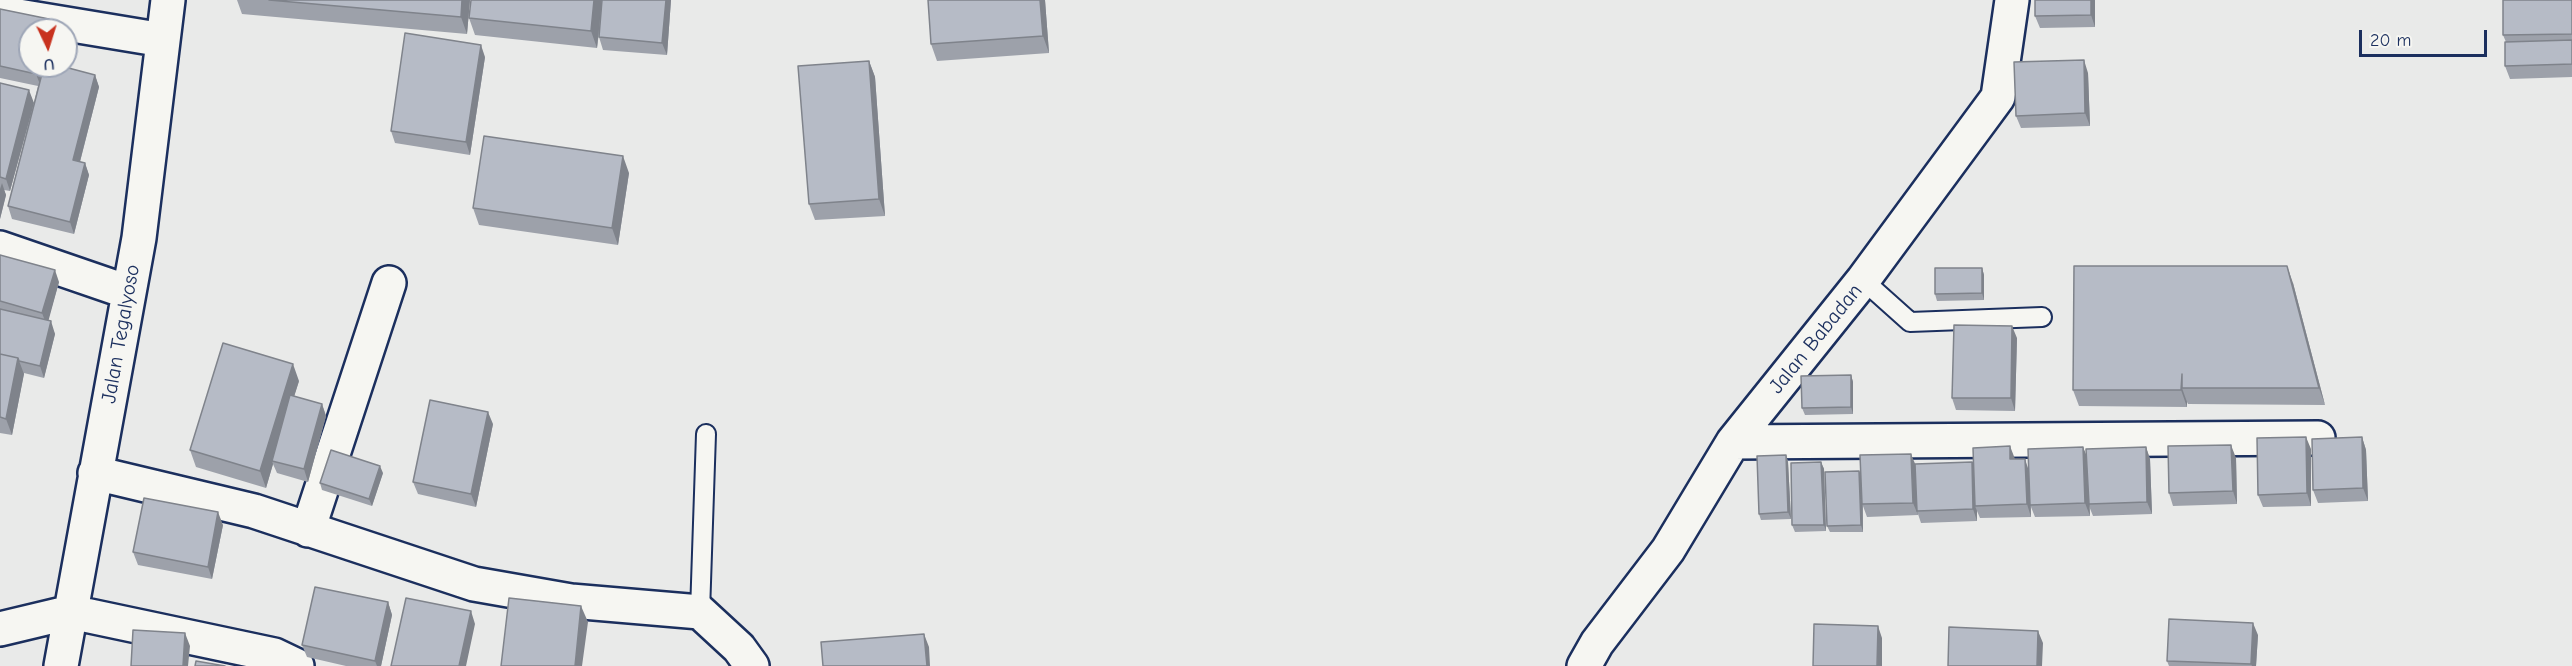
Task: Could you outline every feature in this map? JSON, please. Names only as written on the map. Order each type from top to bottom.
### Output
[{"type":"street","name":"Jalan Tegalyoso","points":[[60,666],[139,238],[168,0]]},
{"type":"street","name":"Jalan Babadan","points":[[1584,666],[1597,643],[1668,550],[1733,442],[1863,280],[1998,97],[2012,0]]},
{"type":"street","points":[[0,13],[163,40]]},
{"type":"street","points":[[0,248],[128,292]]},
{"type":"street","points":[[308,530],[389,283]]},
{"type":"street","points":[[1733,442],[2318,438]]},
{"type":"street","points":[[95,473],[254,512],[474,584],[571,602],[700,612],[739,648],[752,666]]},
{"type":"street","points":[[0,629],[70,612],[274,655],[297,666]]},
{"type":"lane","points":[[1863,280],[1910,322],[2042,317]]},
{"type":"lane","points":[[700,612],[706,434]]},
{"type":"building","points":[[269,0],[462,0],[461,17]]},
{"type":"building","points":[[471,0],[594,0],[591,31],[469,18]]},
{"type":"building","points":[[602,0],[666,0],[662,43],[599,37]]},
{"type":"building","points":[[928,0],[1040,0],[1043,36],[931,44]]},
{"type":"building","points":[[2035,0],[2091,0],[2091,15],[2035,16]]},
{"type":"building","points":[[2503,0],[2572,0],[2572,34],[2503,35]]},
{"type":"building","points":[[0,9],[44,18],[18,18],[18,70],[0,66]]},
{"type":"building","points":[[405,33],[481,45],[466,142],[391,131]]},
{"type":"building","points":[[2572,40],[2572,64],[2505,66],[2505,42]]},
{"type":"building","points":[[2084,60],[2085,113],[2016,116],[2014,62]]},
{"type":"building","points":[[869,61],[879,199],[809,204],[798,66]]},
{"type":"building","points":[[78,70],[95,75],[73,160],[85,163],[70,222],[8,206],[41,78],[78,78]]},
{"type":"building","points":[[0,83],[29,90],[6,179],[0,177]]},
{"type":"building","points":[[484,136],[623,156],[612,228],[473,208]]},
{"type":"building","points":[[0,255],[55,270],[42,313],[0,301]]},
{"type":"building","points":[[2074,266],[2287,266],[2319,388],[2182,388],[2182,374],[2181,390],[2073,390]]},
{"type":"building","points":[[1935,268],[1982,268],[1982,293],[1935,294]]},
{"type":"building","points":[[0,309],[51,321],[40,366],[0,354]]},
{"type":"building","points":[[1954,325],[2012,326],[2011,398],[1952,398]]},
{"type":"building","points":[[223,343],[293,364],[260,471],[190,450]]},
{"type":"building","points":[[0,354],[18,358],[6,419],[0,417]]},
{"type":"building","points":[[1851,375],[1851,407],[1802,408],[1801,376]]},
{"type":"building","points":[[290,395],[322,404],[304,469],[272,461]]},
{"type":"building","points":[[430,400],[488,412],[471,494],[413,482]]},
{"type":"building","points":[[2306,437],[2307,493],[2258,495],[2257,438]]},
{"type":"building","points":[[2362,437],[2363,488],[2313,490],[2312,439]]},
{"type":"building","points":[[2231,445],[2233,491],[2169,493],[2168,446]]},
{"type":"building","points":[[2010,446],[2010,459],[2025,459],[2027,504],[1975,506],[1973,448]]},
{"type":"building","points":[[2083,447],[2085,503],[2030,505],[2028,449]]},
{"type":"building","points":[[2146,447],[2147,502],[2089,504],[2086,449]]},
{"type":"building","points":[[331,450],[380,466],[369,499],[320,483]]},
{"type":"building","points":[[1911,454],[1913,503],[1862,504],[1860,455]]},
{"type":"building","points":[[1786,455],[1788,512],[1759,514],[1757,456]]},
{"type":"building","points":[[1821,462],[1824,525],[1792,525],[1791,463]]},
{"type":"building","points":[[1972,462],[1973,509],[1917,511],[1915,464]]},
{"type":"building","points":[[1859,471],[1861,525],[1827,526],[1825,472]]},
{"type":"building","points":[[144,498],[218,512],[208,567],[133,552]]},
{"type":"building","points":[[315,587],[388,602],[375,661],[302,645]]},
{"type":"building","points":[[406,598],[471,611],[459,666],[391,666]]},
{"type":"building","points":[[509,598],[581,606],[575,666],[501,666]]},
{"type":"building","points":[[2169,619],[2253,623],[2251,664],[2167,661]]},
{"type":"building","points":[[1814,624],[1878,626],[1877,666],[1813,666]]},
{"type":"building","points":[[1949,627],[2038,631],[2037,666],[1948,666]]},
{"type":"building","points":[[133,630],[185,633],[183,666],[131,666]]},
{"type":"building","points":[[924,634],[927,666],[823,666],[821,642]]},
{"type":"building","points":[[196,661],[225,666],[195,666]]}]
